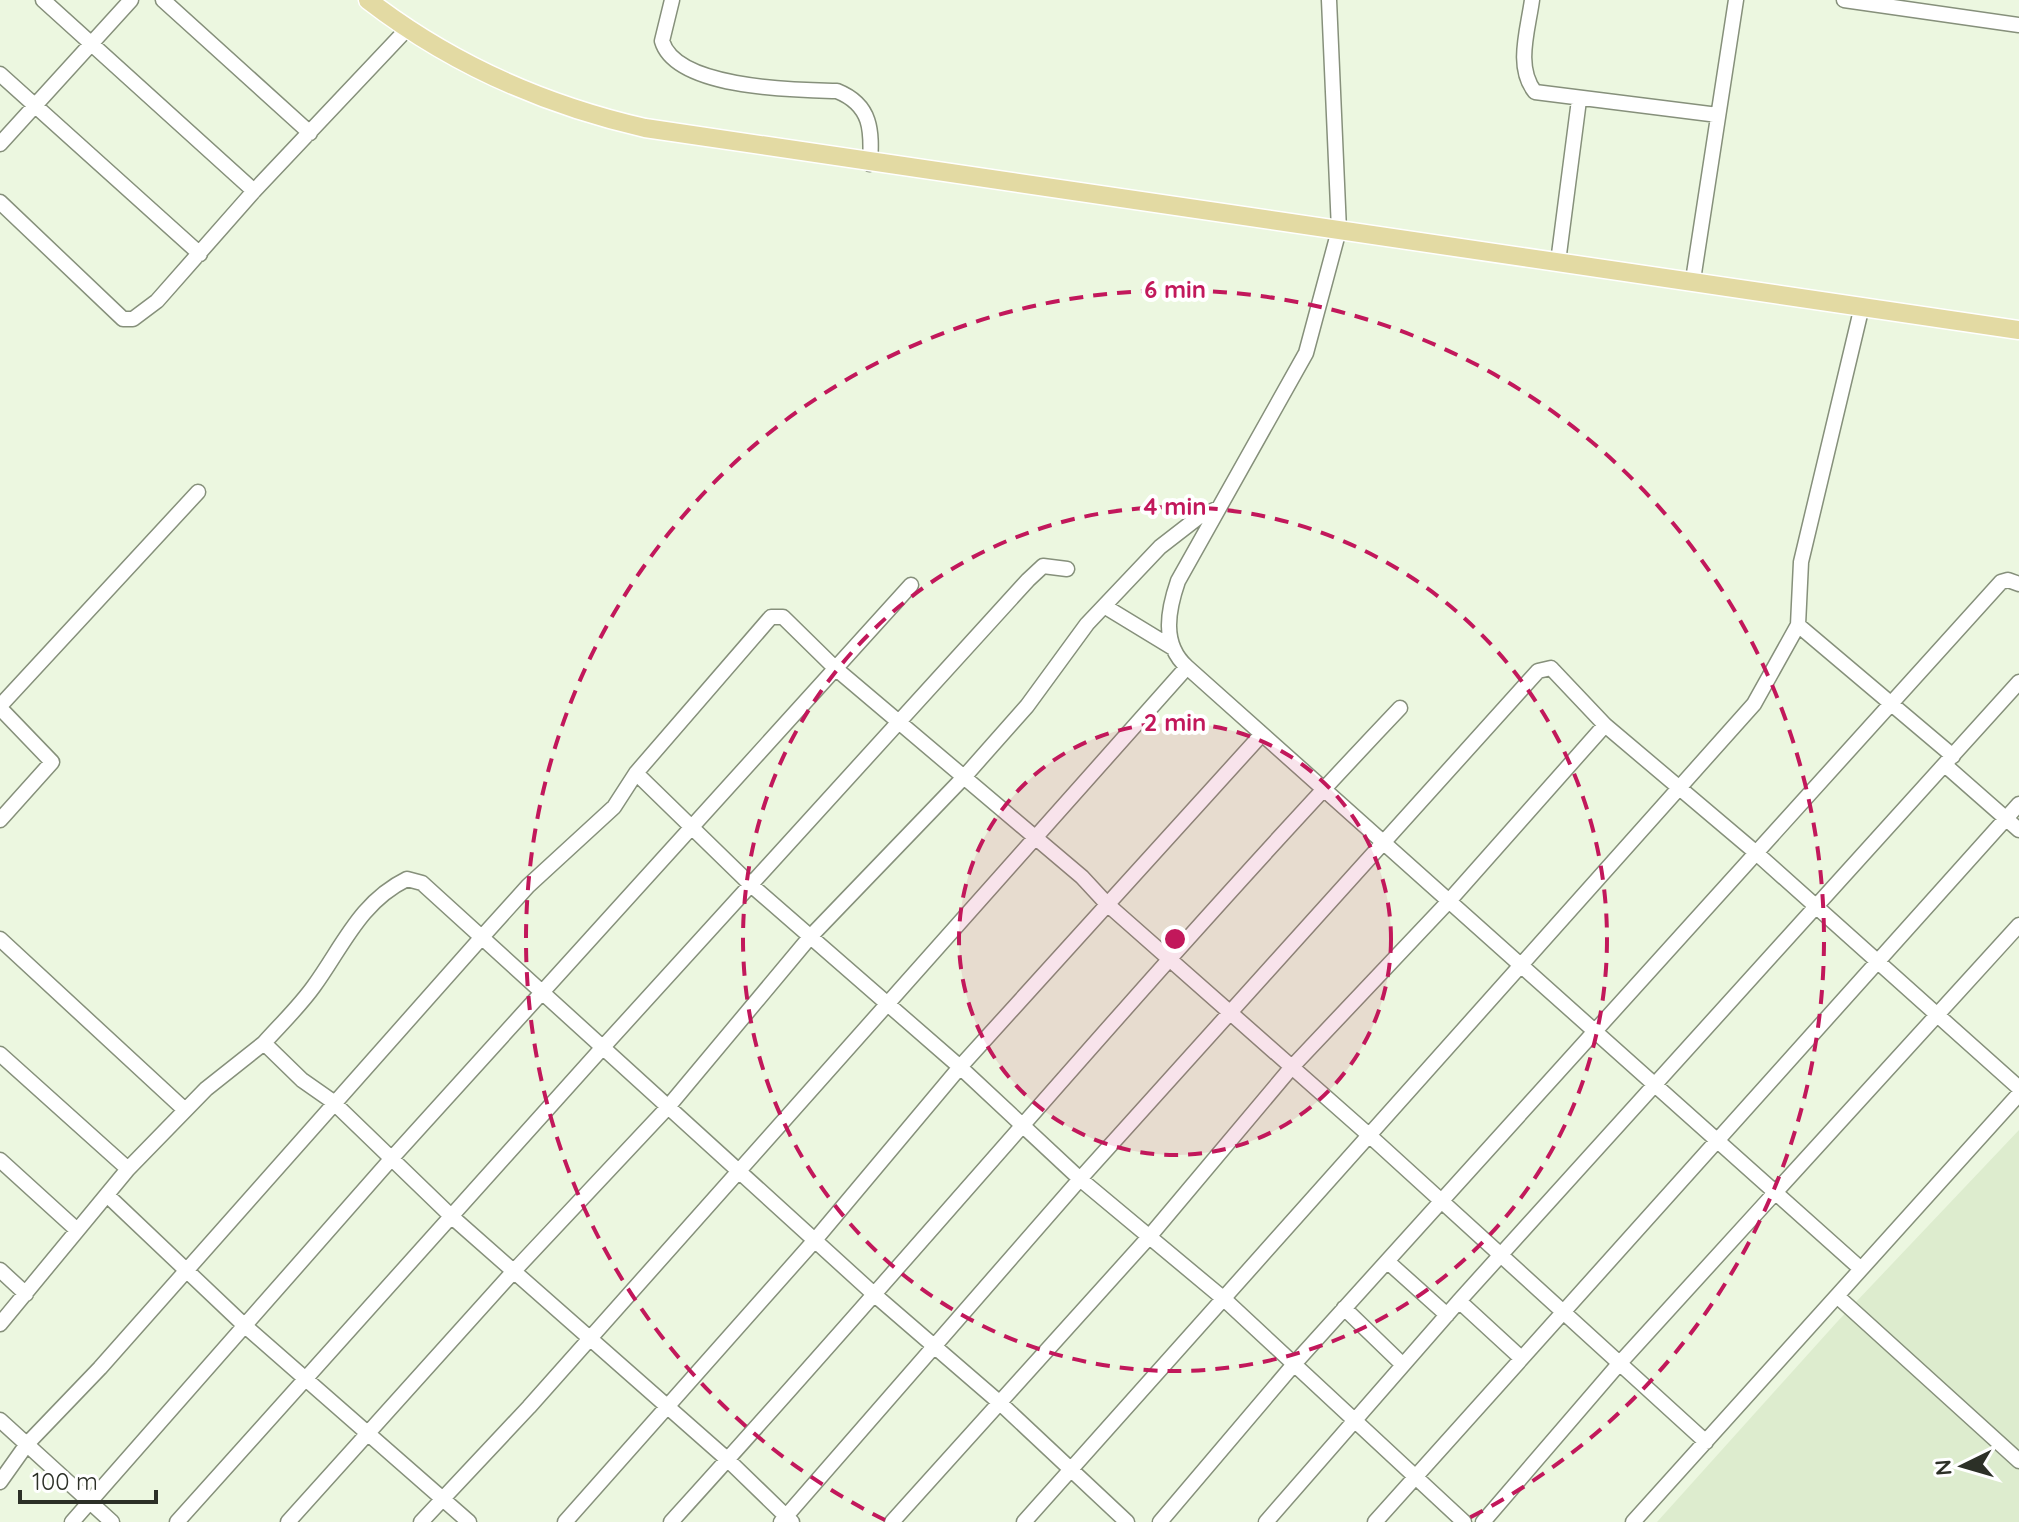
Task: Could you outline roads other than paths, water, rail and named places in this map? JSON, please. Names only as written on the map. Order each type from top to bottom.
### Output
[{"type":"main road","points":[[368,0],[408,28],[483,72],[577,110],[701,139],[1693,280],[2019,330]]},
{"type":"street","points":[[43,0],[254,191]]},
{"type":"street","points":[[0,144],[131,0]]},
{"type":"street","points":[[163,0],[310,133]]},
{"type":"street","points":[[672,0],[662,41],[669,55],[705,74],[742,85],[837,91],[848,96],[863,109],[872,126],[870,164]]},
{"type":"street","points":[[1329,0],[1339,230],[1306,353],[1178,581],[1170,604],[1168,629],[1173,648],[1187,667],[1861,1269]]},
{"type":"street","points":[[1532,0],[1524,59],[1527,81],[1535,92],[1579,100],[1718,115]]},
{"type":"street","points":[[1693,280],[1736,0]]},
{"type":"street","points":[[1844,0],[1900,3],[2019,25]]},
{"type":"street","points":[[0,202],[123,319],[139,316],[157,301],[254,191],[408,28]]},
{"type":"street","points":[[0,74],[200,254]]},
{"type":"street","points":[[1558,262],[1579,100]]},
{"type":"street","points":[[1024,1522],[1754,704],[1798,625],[1801,562],[1862,306]]},
{"type":"street","points":[[0,820],[52,762],[0,707],[198,492]]},
{"type":"street","points":[[288,1522],[513,1272],[668,1107],[810,937],[965,776],[1027,706],[1104,606],[1160,547],[1200,516],[1219,508]]},
{"type":"street","points":[[177,1522],[307,1381],[451,1216],[897,721],[1043,566],[1067,569]]},
{"type":"street","points":[[1160,1522],[1295,1363],[1891,701],[2001,582],[2008,580],[2019,584]]},
{"type":"street","points":[[72,1522],[392,1158],[911,585]]},
{"type":"street","points":[[1104,606],[1173,648]]},
{"type":"street","points":[[0,1482],[27,1444],[332,1101],[528,886],[614,807],[636,773],[771,617],[783,617],[835,668],[1037,838],[1706,1442]]},
{"type":"street","points":[[1798,625],[1891,701],[2019,830]]},
{"type":"street","points":[[421,1522],[588,1340],[1187,667]]},
{"type":"street","points":[[264,1043],[302,1080],[332,1101],[451,1216],[588,1340],[728,1460],[787,1520],[1080,1179],[1538,671],[1551,668],[1605,725],[1754,851],[2019,1088]]},
{"type":"street","points":[[1266,1522],[1459,1301],[2019,682]]},
{"type":"street","points":[[671,1522],[876,1296],[1170,957],[1400,708]]},
{"type":"street","points":[[892,1522],[1149,1237],[1291,1068],[1449,901],[1605,725]]},
{"type":"street","points":[[565,1522],[670,1408],[960,1067],[1262,734]]},
{"type":"street","points":[[636,773],[690,829],[751,885],[889,1003],[1080,1179],[1224,1299],[1464,1522]]},
{"type":"street","points":[[1375,1522],[2019,804]]},
{"type":"street","points":[[0,1324],[128,1169],[185,1110],[264,1043],[313,988],[358,916],[392,887],[407,879],[422,883],[544,991],[876,1296],[1000,1403],[1127,1522]]},
{"type":"street","points":[[1483,1522],[1618,1365],[2019,925]]},
{"type":"street","points":[[0,939],[185,1110]]},
{"type":"street","points":[[0,1054],[128,1169]]},
{"type":"street","points":[[1633,1522],[2019,1094]]},
{"type":"street","points":[[0,1160],[77,1230]]},
{"type":"street","points":[[107,1195],[184,1271],[307,1381],[444,1496],[469,1522]]},
{"type":"street","points":[[1388,1262],[1447,1315]]},
{"type":"street","points":[[0,1270],[26,1294]]},
{"type":"street","points":[[1837,1296],[2019,1461]]},
{"type":"street","points":[[1459,1301],[1521,1358]]},
{"type":"street","points":[[1344,1308],[1403,1365]]},
{"type":"street","points":[[0,1420],[112,1522]]}]
